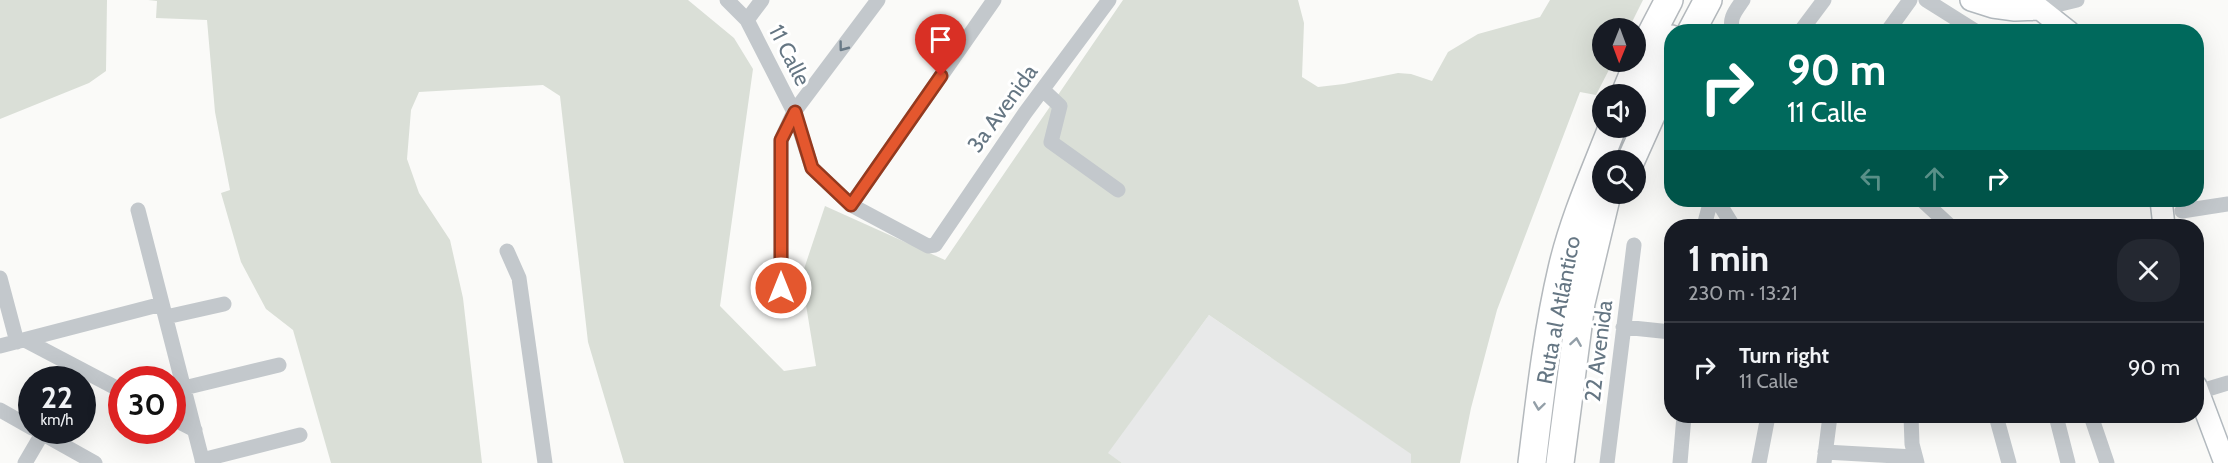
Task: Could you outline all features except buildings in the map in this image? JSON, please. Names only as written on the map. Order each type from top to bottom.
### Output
[{"type":"highway","points":[[1643,18],[1653,0]]},
{"type":"highway","points":[[1629,84],[1644,48],[1669,0]]},
{"type":"highway","points":[[1679,24],[1690,0]]},
{"type":"highway","points":[[1695,24],[1708,0]]},
{"type":"highway","points":[[1646,94],[1664,54]]},
{"type":"highway","points":[[1635,150],[1664,87]]},
{"type":"highway","name":"Ruta al Atlántico","points":[[1532,463],[1551,326],[1562,268],[1592,200]]},
{"type":"highway","name":"Ruta al Atlántico","points":[[1560,463],[1581,303],[1605,204]]},
{"type":"street","name":"11 Calle","points":[[727,0],[747,20],[795,112],[812,168],[851,205],[928,246],[935,245]]},
{"type":"street","points":[[747,20],[762,0]]},
{"type":"street","points":[[781,288],[781,140],[795,112],[878,0]]},
{"type":"street","points":[[851,205],[994,0]]},
{"type":"street","name":"3a Avenida","points":[[935,245],[965,198],[1109,0]]},
{"type":"street","points":[[1731,24],[1731,19],[1743,0]]},
{"type":"street","points":[[1806,24],[1824,0]]},
{"type":"street","points":[[1893,24],[1910,0]]},
{"type":"street","points":[[1926,0],[1964,24]]},
{"type":"street","points":[[1971,0],[1993,7],[2015,10],[2040,9],[2077,0]]},
{"type":"street","points":[[2040,9],[2059,24]]},
{"type":"street","points":[[1043,90],[1060,106],[1051,142],[1118,190]]},
{"type":"street","points":[[2182,211],[2228,204]]},
{"type":"street","points":[[1930,207],[1942,219]]},
{"type":"street","points":[[138,210],[178,366]]},
{"type":"street","name":"22 Avenida","points":[[1607,463],[1634,245]]},
{"type":"street","points":[[507,251],[519,278],[545,463]]},
{"type":"street","points":[[0,278],[9,345]]},
{"type":"street","points":[[9,345],[164,311],[224,304]]},
{"type":"street","points":[[1623,327],[1664,331]]},
{"type":"street","points":[[9,345],[108,385]]},
{"type":"street","points":[[186,388],[279,365]]},
{"type":"street","points":[[2204,388],[2228,383]]},
{"type":"street","points":[[186,396],[203,461],[300,435]]},
{"type":"street","points":[[2204,408],[2224,463]]},
{"type":"street","points":[[0,410],[18,420]]},
{"type":"street","points":[[1680,463],[1683,423]]},
{"type":"street","points":[[1759,463],[1767,423]]},
{"type":"street","points":[[1829,423],[1825,457],[1916,460],[1912,423]]},
{"type":"street","points":[[1998,423],[2009,463]]},
{"type":"street","points":[[2058,423],[2068,463]]},
{"type":"street","points":[[2093,423],[2107,463]]},
{"type":"street","points":[[186,425],[195,430]]},
{"type":"street","points":[[26,463],[33,444]]},
{"type":"street","points":[[61,444],[96,463]]},
{"type":"shaded area","points":[[0,0],[107,0],[106,71],[89,83],[0,119]]},
{"type":"shaded area","points":[[148,0],[688,0],[734,38],[753,69],[720,306],[784,371],[816,366],[806,305],[797,290],[825,206],[945,260],[1123,0],[1298,0],[1304,23],[1302,77],[1318,87],[1398,73],[1411,74],[1432,81],[1448,52],[1478,34],[1540,17],[1550,0],[1643,0],[1634,18],[1592,18],[1592,72],[1608,72],[1602,84],[1592,84],[1592,94],[1580,92],[1497,310],[1471,408],[1460,463],[1411,463],[1411,454],[1209,315],[1108,453],[1122,463],[624,463],[588,342],[560,96],[543,85],[419,92],[411,110],[407,159],[419,193],[450,240],[463,298],[482,463],[331,463],[293,330],[266,309],[241,262],[221,193],[230,190],[215,112],[207,20],[156,18],[157,1]]},
{"type":"shaded area","points":[[1209,315],[1412,454],[1411,463],[1122,463],[1107,453]]},
{"type":"route","points":[[781,288],[781,140],[795,112],[812,168],[851,205],[941,76]]}]
